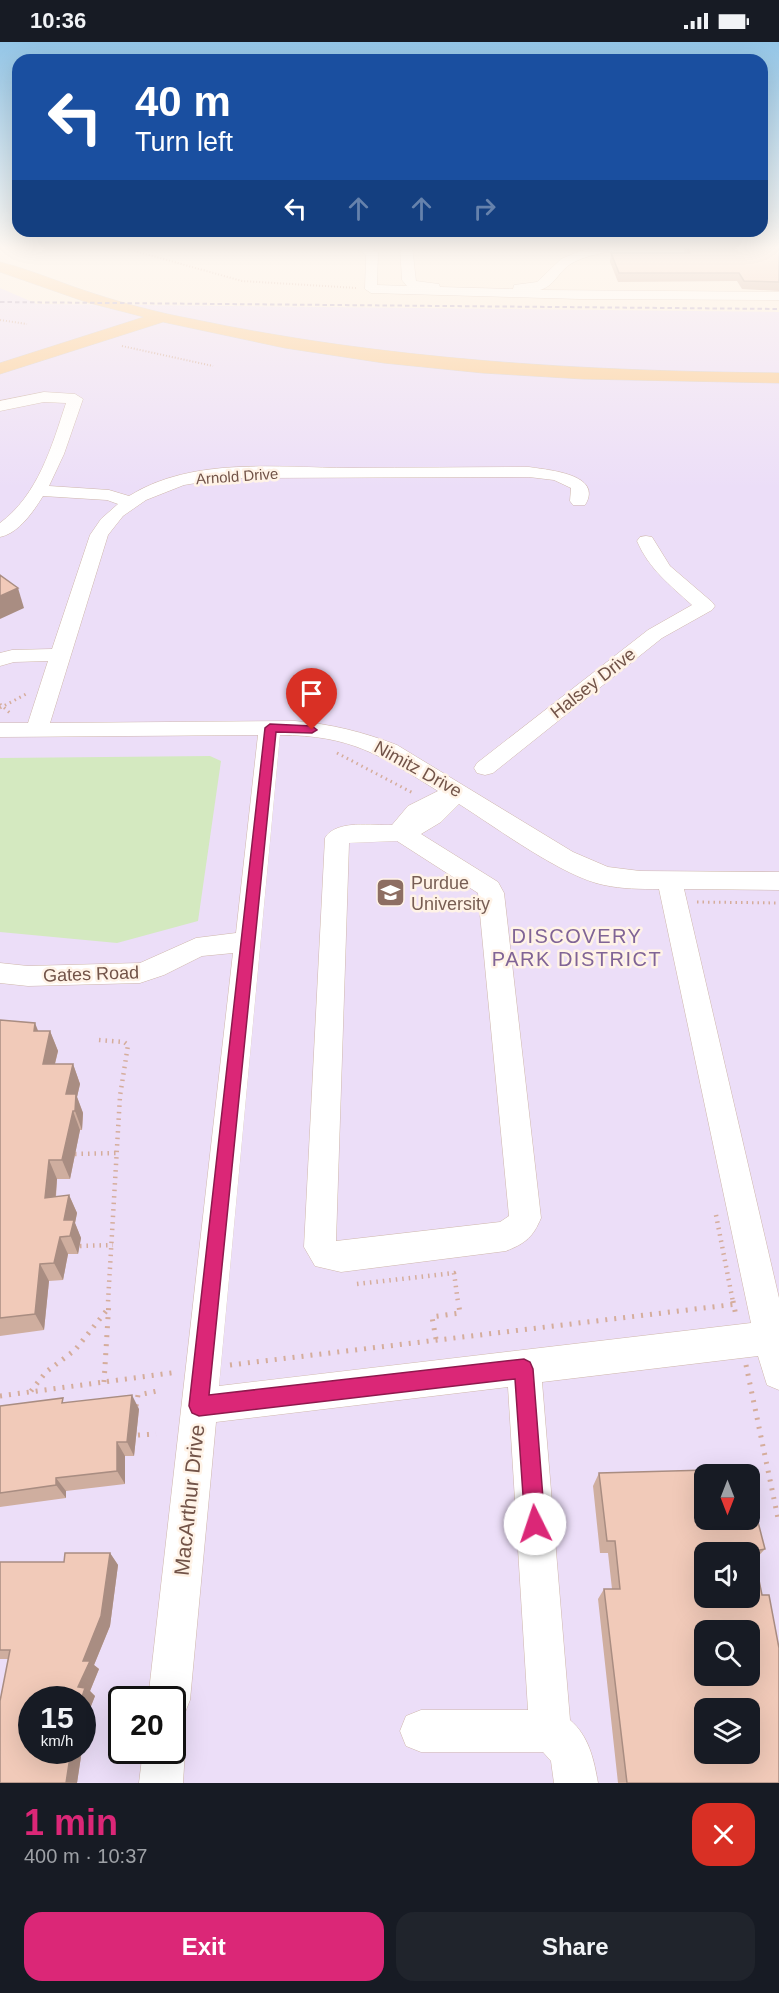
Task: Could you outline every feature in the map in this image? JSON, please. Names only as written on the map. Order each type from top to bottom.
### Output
[{"type":"main road","points":[[0,358],[63,327]]},
{"type":"main road","points":[[0,369],[95,339],[124,327]]},
{"type":"main road","points":[[187,327],[300,353],[457,373],[602,384],[779,387]]},
{"type":"main road","points":[[201,327],[320,347],[460,365],[603,375],[779,378]]},
{"type":"street","points":[[0,406],[44,398],[75,399],[39,491],[23,514],[0,532]]},
{"type":"street","name":"Arnold Drive","points":[[37,729],[99,535],[113,515],[130,502],[174,483],[222,474],[529,472],[558,476],[580,486],[579,501]]},
{"type":"street","points":[[39,491],[109,495],[130,502]]},
{"type":"street","name":"Halsey Drive","points":[[485,768],[655,634],[705,606],[666,575],[653,558],[646,541]]},
{"type":"street","points":[[0,660],[12,656],[62,656]]},
{"type":"street","name":"Nimitz Drive","points":[[0,730],[270,728],[328,731],[359,738],[389,750],[564,858],[589,871],[672,891],[779,881]]},
{"type":"street","name":"MacArthur Drive","points":[[170,1686],[270,728]]},
{"type":"street","points":[[401,832],[404,823],[422,808],[458,791]]},
{"type":"street","points":[[401,832],[489,888],[491,893],[525,1218],[522,1225],[506,1236],[341,1257],[326,1255],[320,1247],[337,838],[342,835],[388,835],[401,832]]},
{"type":"street","points":[[672,891],[763,1300],[775,1337],[779,1373]]},
{"type":"street","name":"Gates Road","points":[[0,973],[28,976],[140,974],[156,969],[195,949],[218,944],[248,942]]},
{"type":"street","points":[[199,1406],[524,1369],[775,1337]]},
{"type":"street","points":[[524,1369],[550,1731]]},
{"type":"street","points":[[421,1731],[550,1731],[564,1740],[574,1761],[576,1783]]},
{"type":"street","points":[[161,1783],[163,1764]]},
{"type":"path","points":[[95,339],[213,366]]},
{"type":"path","points":[[0,708],[34,690]]},
{"type":"path","points":[[672,891],[779,903]]},
{"type":"path","points":[[99,1041],[124,1042],[128,1045],[120,1096],[104,1382]]},
{"type":"path","points":[[75,1154],[118,1153]]},
{"type":"path","points":[[80,1246],[112,1245]]},
{"type":"path","points":[[357,1284],[454,1273],[460,1313],[432,1317],[436,1339]]},
{"type":"path","points":[[222,1366],[763,1300]]},
{"type":"path","points":[[31,1392],[45,1371],[76,1349],[99,1317],[108,1310]]},
{"type":"path","points":[[745,1360],[779,1523]]},
{"type":"path","points":[[0,1396],[186,1371]]},
{"type":"path","points":[[135,1410],[138,1395],[162,1390]]},
{"type":"path","points":[[138,1435],[156,1434]]},
{"type":"shaded area","name":"Purdue University","points":[[0,327],[779,327],[779,1783],[0,1783]]},
{"type":"green space","points":[[210,756],[221,761],[198,921],[117,943],[0,932],[0,758]]},
{"type":"building","points":[[0,575],[18,588],[0,596]]},
{"type":"building","points":[[0,1020],[35,1023],[34,1031],[50,1031],[43,1064],[73,1064],[66,1094],[76,1094],[75,1111],[73,1111],[62,1160],[49,1160],[45,1198],[69,1195],[64,1220],[74,1220],[70,1236],[60,1237],[54,1263],[40,1264],[35,1314],[0,1318]]},
{"type":"building","points":[[132,1395],[127,1442],[117,1442],[117,1471],[56,1478],[56,1485],[0,1493],[0,1406],[63,1398],[62,1403]]},
{"type":"building","points":[[694,1470],[694,1530],[760,1530],[765,1549],[760,1550],[760,1542],[694,1542],[694,1608],[760,1608],[760,1585],[762,1595],[769,1595],[779,1648],[779,1783],[627,1783],[604,1589],[620,1589],[615,1541],[607,1541],[599,1473]]},
{"type":"building","points":[[65,1553],[110,1553],[101,1616],[83,1661],[90,1661],[78,1686],[18,1686],[18,1764],[69,1764],[66,1783],[0,1783],[0,1701],[10,1650],[0,1650],[0,1562],[64,1562]]},
{"type":"place","name":"Purdue University","points":[[390,893]]},
{"type":"district","name":"DISCOVERY PARK DISTRICT","points":[[577,948]]},
{"type":"route","points":[[312,730],[270,728],[199,1406],[524,1369],[535,1524]]}]
